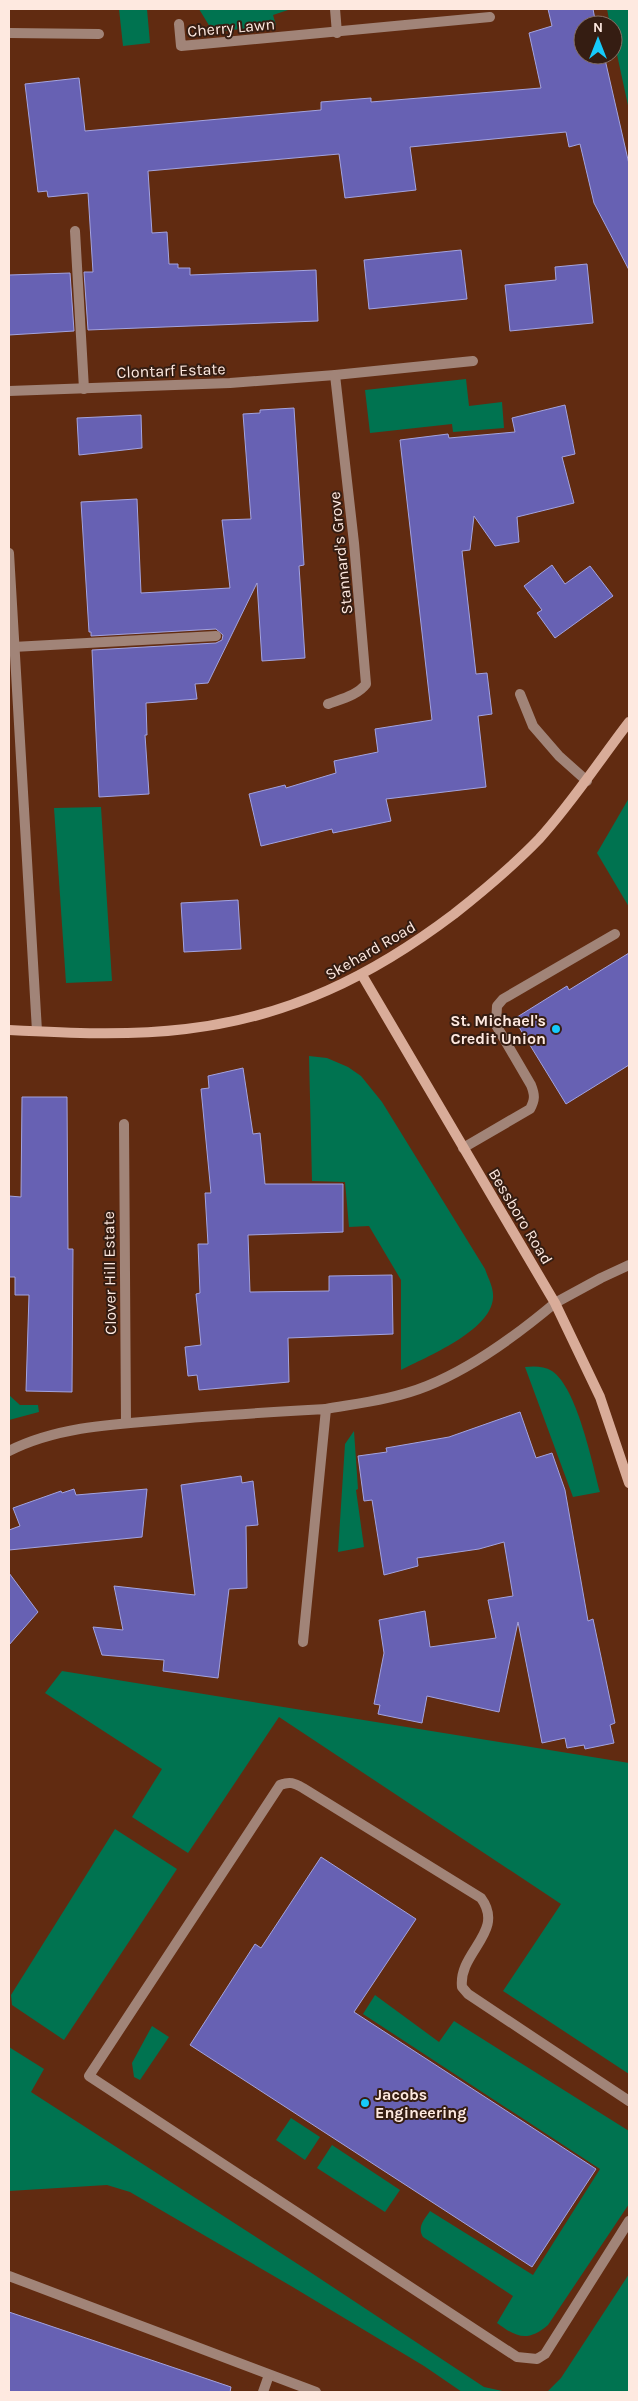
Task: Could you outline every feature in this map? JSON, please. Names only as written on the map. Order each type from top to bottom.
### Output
[{"type":"main road","name":"Skehard Road","points":[[9,1030],[36,1032],[126,1032],[186,1029],[212,1025],[289,1007],[324,994],[362,975],[399,953],[471,900],[538,839],[587,781],[629,722]]},
{"type":"main road","name":"Bessboro Road","points":[[362,975],[555,1303],[600,1397],[629,1483]]},
{"type":"street","points":[[335,9],[336,33]]},
{"type":"street","name":"Cherry Lawn","points":[[179,24],[181,46],[336,33],[490,17]]},
{"type":"street","points":[[9,33],[98,34]]},
{"type":"street","points":[[75,231],[84,389]]},
{"type":"street","name":"Clontarf Estate","points":[[9,391],[230,383],[335,376],[473,361]]},
{"type":"street","name":"Stannard's Grove","points":[[328,704],[354,694],[366,684],[355,550],[335,376]]},
{"type":"street","points":[[9,553],[13,691],[36,1032]]},
{"type":"street","points":[[13,647],[216,636]]},
{"type":"street","points":[[520,694],[533,726],[559,756],[587,781]]},
{"type":"street","points":[[463,1148],[530,1109],[534,1102],[531,1085],[496,1025],[497,1006],[503,999],[615,934]]},
{"type":"street","name":"Clover Hill Estate","points":[[124,1124],[126,1422]]},
{"type":"street","points":[[9,1451],[33,1440],[79,1429],[126,1422],[326,1409],[377,1400],[430,1385],[497,1347],[555,1303],[601,1278],[629,1266]]},
{"type":"street","points":[[303,1642],[326,1409]]},
{"type":"street","points":[[629,2101],[468,1994],[462,1987],[462,1970],[489,1924],[487,1907],[481,1898],[303,1788],[294,1783],[287,1782],[280,1785],[89,2076],[517,2357],[537,2359],[545,2354],[629,2221]]},
{"type":"street","points":[[9,2276],[269,2376],[316,2392]]},
{"type":"street","points":[[263,2392],[269,2376]]},
{"type":"green space","points":[[119,9],[147,9],[150,43],[123,46]]},
{"type":"green space","points":[[199,9],[291,9],[273,15],[276,25],[223,31],[210,27]]},
{"type":"green space","points":[[607,9],[629,9],[629,110],[619,65],[623,65],[623,15],[608,15]]},
{"type":"green space","points":[[466,379],[469,406],[502,402],[504,428],[453,432],[452,424],[370,433],[365,390]]},
{"type":"green space","points":[[629,798],[629,907],[597,853]]},
{"type":"green space","points":[[101,807],[112,981],[66,983],[54,808]]},
{"type":"green space","points":[[309,1056],[327,1058],[348,1067],[361,1076],[382,1102],[485,1269],[492,1287],[493,1298],[489,1310],[470,1332],[441,1350],[401,1370],[401,1280],[369,1226],[349,1227],[345,1182],[312,1181]]},
{"type":"green space","points":[[525,1367],[546,1368],[552,1371],[561,1380],[569,1393],[588,1445],[600,1492],[573,1497]]},
{"type":"green space","points":[[9,1395],[20,1405],[38,1405],[39,1412],[9,1420]]},
{"type":"green space","points":[[354,1431],[358,1489],[356,1490],[364,1547],[338,1552],[345,1444]]},
{"type":"green space","points":[[62,1671],[629,1763],[629,2074],[503,1991],[561,1904],[279,1717],[188,1853],[132,1817],[162,1769],[45,1693]]},
{"type":"green space","points":[[115,1829],[177,1869],[64,2040],[12,2005],[11,1995]]},
{"type":"green space","points":[[375,1995],[439,2042],[454,2021],[629,2131],[629,2204],[548,2325],[534,2334],[528,2336],[517,2335],[497,2323],[513,2296],[423,2237],[421,2233],[422,2224],[430,2211],[533,2275],[600,2169],[363,2014]]},
{"type":"green space","points":[[152,2026],[169,2037],[140,2080],[134,2077],[132,2063]]},
{"type":"green space","points":[[9,2047],[44,2069],[31,2092],[484,2387],[507,2392],[462,2392],[424,2366],[130,2192],[107,2185],[9,2191]]},
{"type":"green space","points":[[291,2118],[320,2137],[305,2160],[276,2140]]},
{"type":"green space","points":[[332,2145],[400,2190],[385,2212],[317,2168]]},
{"type":"green space","points":[[629,2274],[629,2392],[547,2392],[561,2378]]},
{"type":"building","points":[[548,9],[593,9],[594,15],[573,15],[573,65],[606,65],[629,164],[629,270],[594,203],[580,144],[569,147],[566,132],[410,147],[416,190],[345,198],[339,154],[148,171],[152,233],[167,232],[169,264],[178,264],[178,268],[190,268],[190,275],[316,270],[318,321],[88,330],[84,272],[93,272],[88,193],[48,197],[47,191],[38,192],[25,84],[79,78],[85,131],[321,110],[321,102],[371,98],[371,102],[541,88],[529,33],[552,26]]},
{"type":"building","points":[[461,250],[467,299],[369,309],[364,260]]},
{"type":"building","points":[[587,264],[593,323],[510,331],[505,285],[556,280],[555,267]]},
{"type":"building","points":[[70,273],[74,331],[9,335],[9,275]]},
{"type":"building","points":[[565,405],[575,454],[562,457],[574,503],[517,517],[519,542],[495,546],[474,516],[470,550],[462,551],[476,674],[487,673],[492,714],[478,716],[486,787],[386,799],[391,821],[333,833],[332,829],[261,846],[249,794],[285,785],[286,788],[336,773],[334,761],[378,752],[375,729],[432,720],[400,440],[448,434],[449,438],[515,432],[512,418]]},
{"type":"building","points":[[294,408],[304,565],[299,566],[305,658],[262,661],[257,583],[208,683],[195,684],[197,699],[146,703],[147,735],[145,735],[149,794],[99,797],[92,650],[216,643],[222,640],[223,635],[216,629],[91,636],[91,632],[89,632],[81,502],[137,499],[141,593],[230,588],[222,520],[251,519],[243,414],[260,413],[260,410]]},
{"type":"building","points":[[141,415],[142,448],[79,455],[77,418]]},
{"type":"building","points":[[552,565],[565,584],[590,566],[613,596],[555,638],[537,613],[542,610],[524,586]]},
{"type":"building","points":[[238,900],[241,949],[184,952],[181,903]]},
{"type":"building","name":"St. Michael's Credit Union","points":[[629,953],[629,1065],[566,1104],[514,1019],[567,986],[569,990]]},
{"type":"building","points":[[243,1068],[253,1134],[260,1133],[265,1184],[343,1184],[343,1232],[248,1235],[250,1292],[329,1291],[329,1276],[392,1275],[393,1334],[288,1338],[289,1382],[199,1390],[197,1375],[188,1376],[185,1347],[201,1345],[196,1294],[200,1293],[198,1244],[208,1244],[205,1193],[211,1193],[201,1089],[209,1088],[208,1076]]},
{"type":"building","points":[[22,1097],[67,1097],[68,1249],[73,1249],[72,1392],[26,1391],[29,1295],[15,1295],[15,1277],[9,1277],[9,1196],[21,1197]]},
{"type":"building","points":[[520,1412],[536,1458],[552,1453],[565,1490],[588,1621],[593,1619],[615,1723],[610,1725],[614,1743],[585,1749],[584,1745],[567,1748],[565,1738],[542,1743],[518,1622],[499,1712],[427,1696],[422,1723],[378,1714],[380,1705],[374,1704],[384,1653],[379,1620],[425,1611],[430,1647],[496,1638],[488,1600],[513,1596],[504,1542],[479,1549],[417,1558],[418,1566],[384,1575],[372,1500],[364,1501],[358,1456],[387,1452],[386,1448],[449,1437]]},
{"type":"building","points":[[241,1476],[242,1483],[253,1481],[258,1525],[246,1526],[247,1588],[229,1589],[218,1678],[163,1671],[164,1660],[102,1655],[93,1627],[123,1630],[114,1586],[195,1595],[181,1485]]},
{"type":"building","points":[[74,1489],[76,1495],[147,1489],[142,1537],[9,1550],[9,1530],[20,1526],[13,1508],[61,1491],[62,1493]]},
{"type":"building","points":[[9,1573],[38,1612],[9,1645]]},
{"type":"building","points":[[321,1857],[416,1919],[354,2012],[596,2169],[532,2267],[190,2045],[255,1944],[261,1948]]},
{"type":"building","points":[[9,2312],[231,2387],[230,2392],[9,2392]]},
{"type":"place","name":"St. Michael's Credit Union","points":[[556,1029]]},
{"type":"place","name":"Jacobs Engineering","points":[[365,2103]]}]
